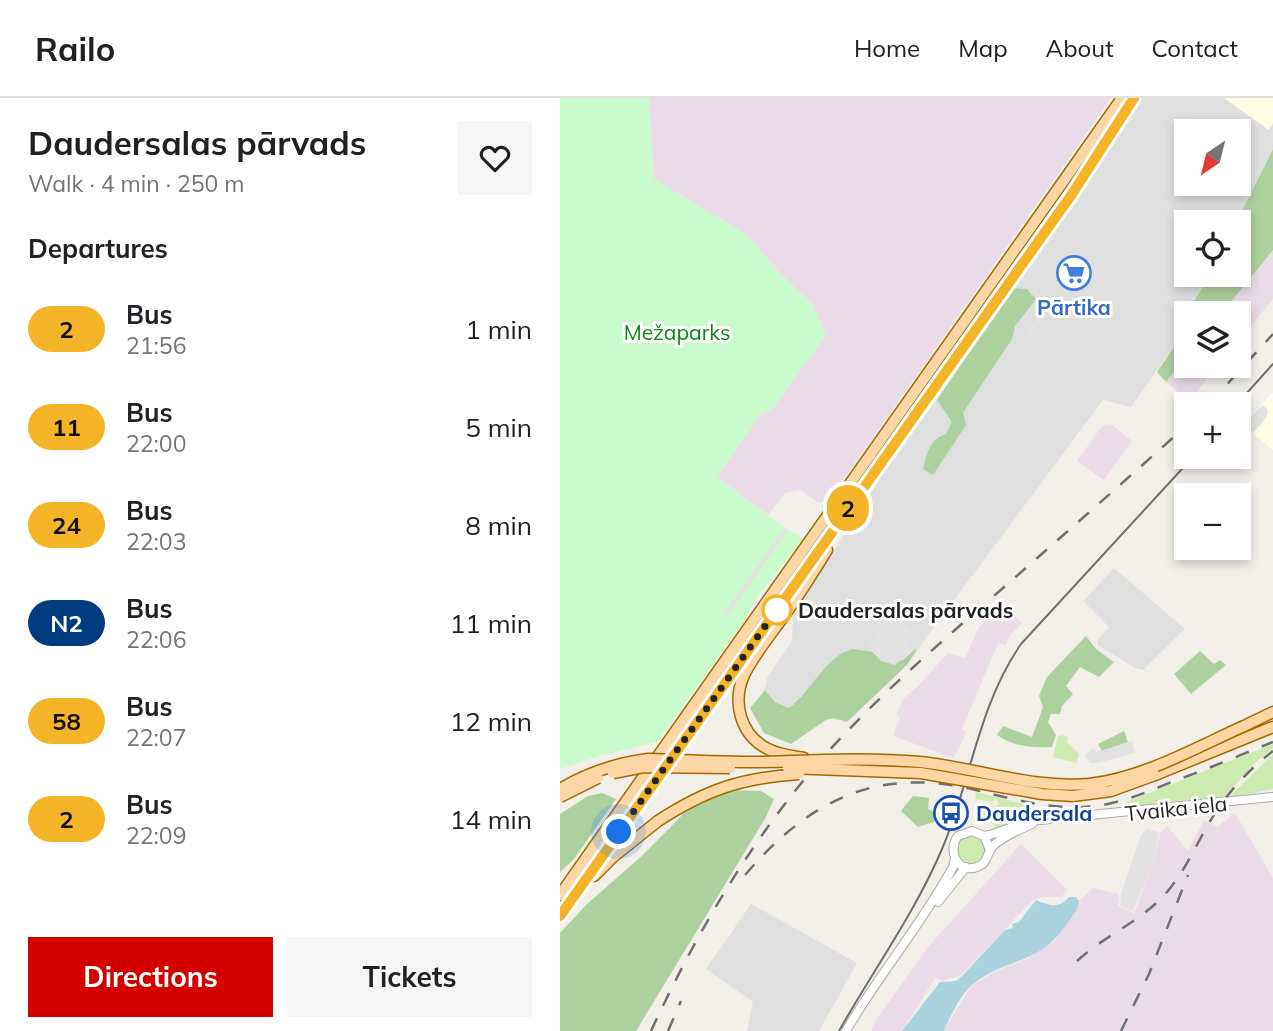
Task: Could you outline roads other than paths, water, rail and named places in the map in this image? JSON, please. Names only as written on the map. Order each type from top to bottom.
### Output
[{"type":"main road","points":[[560,895],[1122,98]]},
{"type":"main road","points":[[562,913],[1087,171],[1134,98]]},
{"type":"main road","points":[[1077,163],[1087,171]]},
{"type":"main road","points":[[810,760],[768,749],[757,741],[746,729],[738,701],[741,684],[751,663],[812,575],[836,534],[840,519]]},
{"type":"main road","points":[[560,797],[604,776],[644,767],[813,768],[921,773],[1042,794],[1073,796],[1111,791],[1246,731],[1273,712]]},
{"type":"main road","points":[[560,789],[578,778],[604,769],[648,759],[921,762],[1044,784],[1090,784],[1109,781],[1152,767],[1246,731],[1273,727]]},
{"type":"main road","points":[[562,913],[613,857],[658,821],[699,797],[740,781],[830,770]]},
{"type":"main road","points":[[632,792],[631,797],[634,800],[643,799]]},
{"type":"main road","points":[[560,888],[575,873]]},
{"type":"street","name":"Tvaika iela","points":[[928,911],[953,867],[955,859],[952,848],[958,836],[972,831],[984,836],[1021,823],[1273,797]]},
{"type":"street","name":"Tvaika iela","points":[[846,1031],[882,972],[928,911],[966,867],[979,866],[988,858],[990,850],[1009,835],[1037,821]]},
{"type":"street","points":[[984,836],[990,850]]},
{"type":"street","points":[[955,859],[966,867]]},
{"type":"water","points":[[1069,897],[1076,897],[1079,901],[1077,908],[1055,938],[1032,955],[984,976],[972,985],[959,1000],[944,1031],[902,1031],[940,982],[956,981],[1005,930],[1013,928],[1012,924],[1019,922],[1036,900],[1057,905]]},
{"type":"tram line","points":[[1248,392],[1273,364]]},
{"type":"tram line","points":[[839,1031],[907,918],[942,849],[985,718],[1006,668],[1021,644],[1182,469]]},
{"type":"railway","points":[[1220,392],[1273,334]]},
{"type":"railway","points":[[651,1031],[686,959],[726,890],[770,825],[819,762],[917,663],[1174,437]]},
{"type":"railway","points":[[745,875],[791,829],[841,798],[869,788],[898,783],[929,783],[963,787],[1037,804],[1095,806],[1141,794],[1273,742]]},
{"type":"railway","points":[[1077,961],[1157,903],[1185,867],[1223,802],[1246,775],[1273,751]]},
{"type":"railway","points":[[1121,1031],[1149,974],[1188,875]]},
{"type":"railway","points":[[668,1031],[681,1001]]},
{"type":"place","name":"Pārtika","points":[[1074,273]]},
{"type":"place","name":"Daudersalas pārvads","points":[[777,610]]},
{"type":"place","name":"Daudersala","points":[[951,813]]},
{"type":"park label","name":"Mežaparks","points":[[677,332]]}]
